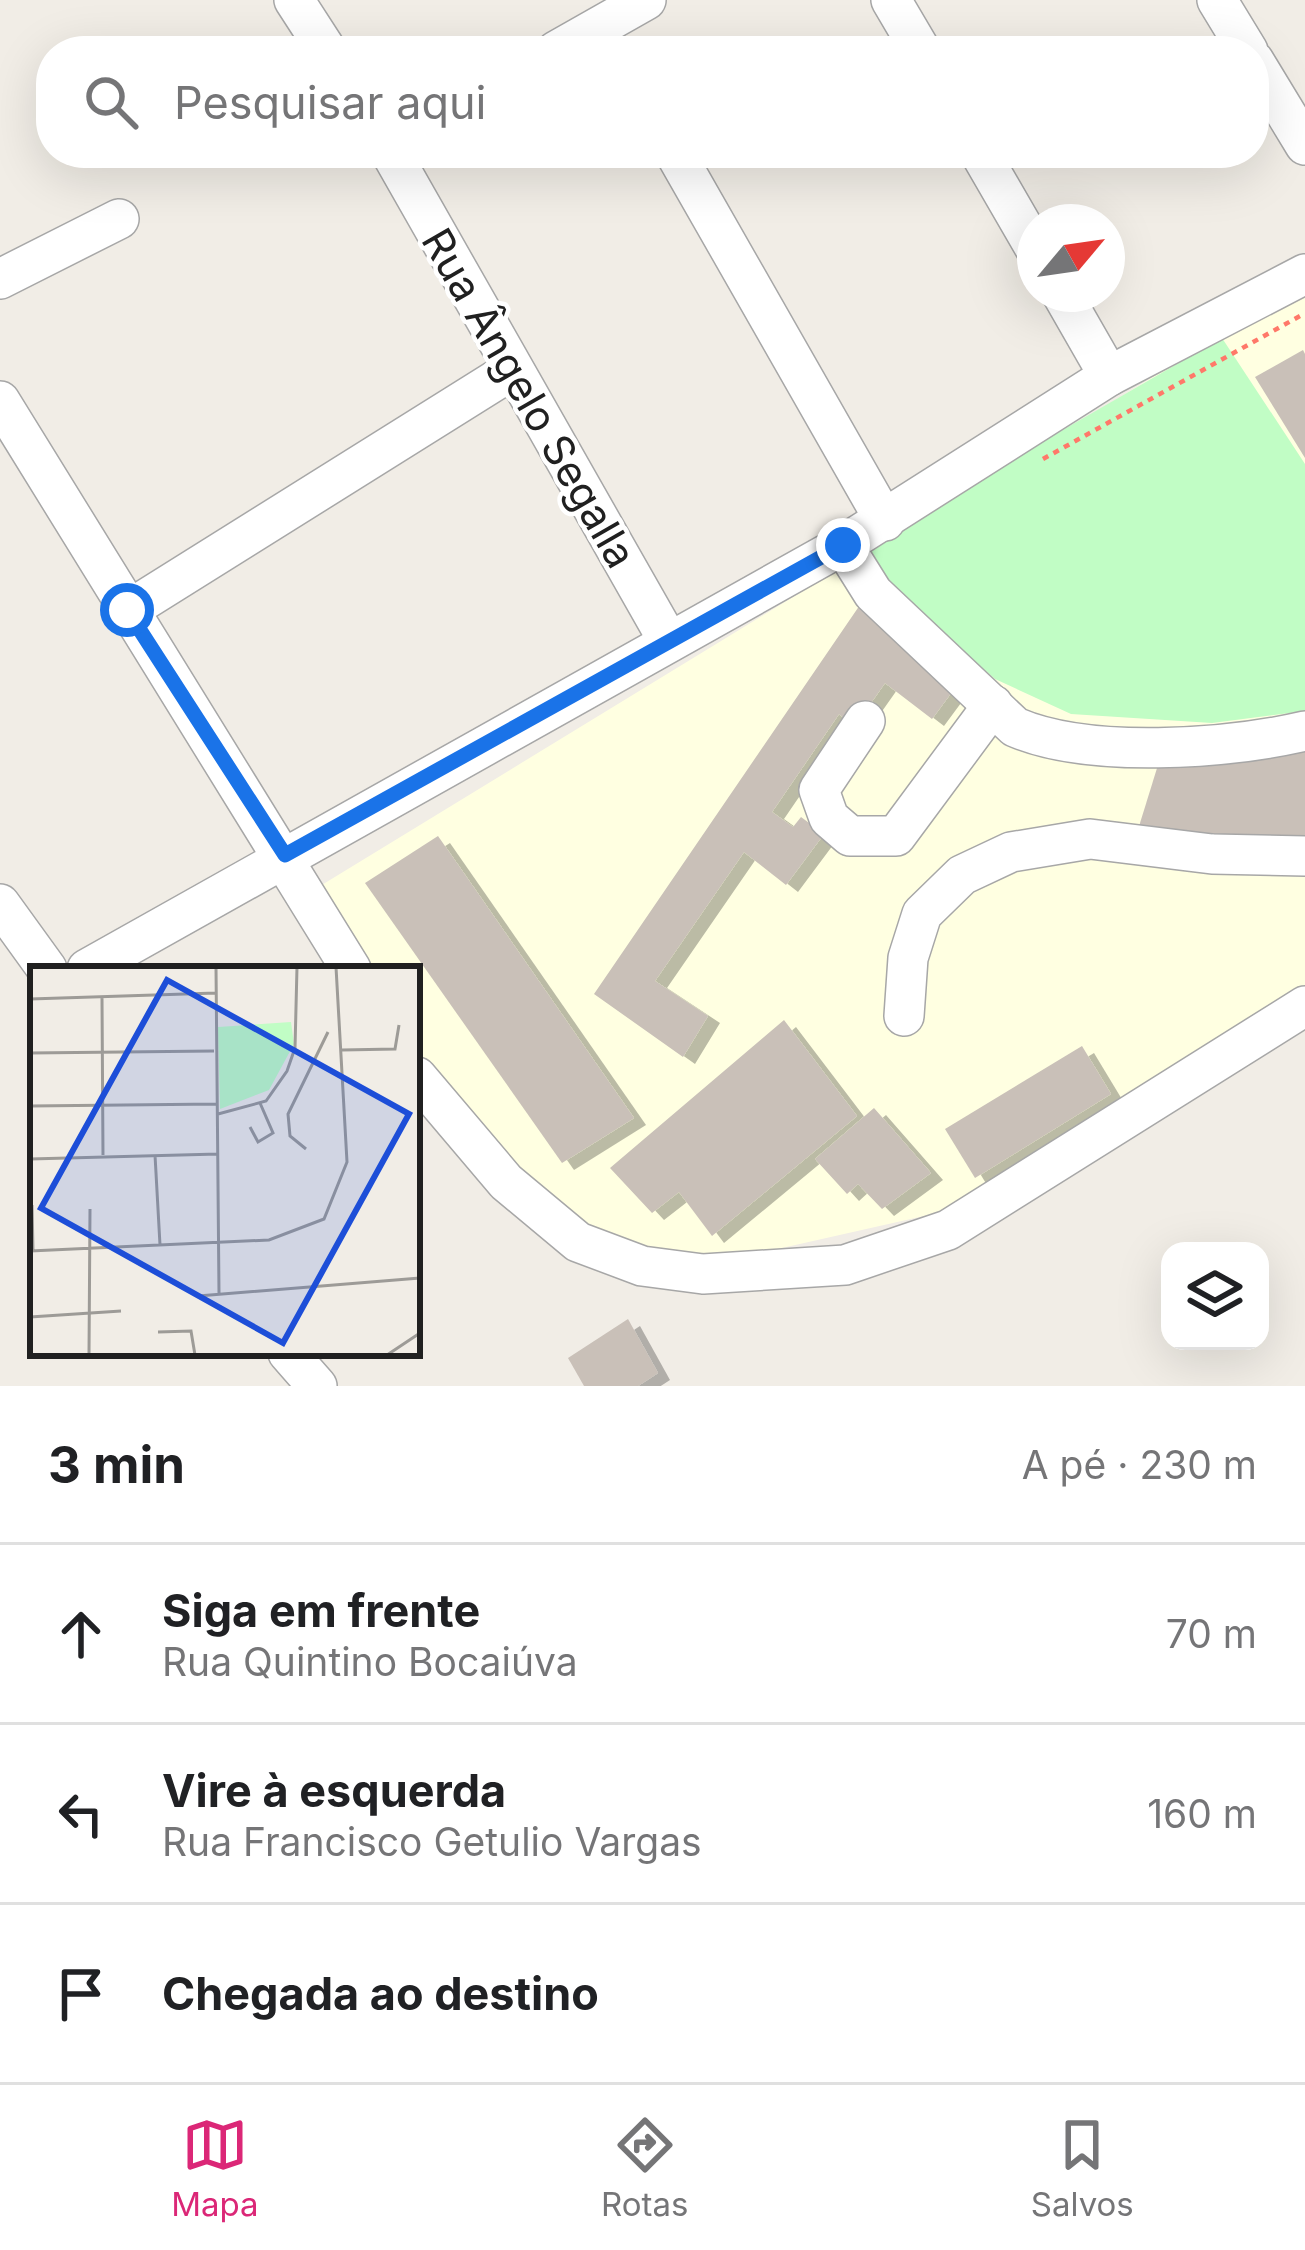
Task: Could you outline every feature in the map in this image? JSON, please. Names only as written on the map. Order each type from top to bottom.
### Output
[{"type":"street","points":[[294,0],[317,36]]},
{"type":"street","points":[[603,25],[646,0]]},
{"type":"street","points":[[891,0],[911,36]]},
{"type":"street","points":[[1217,0],[1239,36]]},
{"type":"street","points":[[1269,86],[1305,145]]},
{"type":"street","name":"Rua Ângelo Segalla","points":[[399,168],[669,642]]},
{"type":"street","points":[[685,168],[885,521]]},
{"type":"street","points":[[989,168],[1017,217]]},
{"type":"street","points":[[0,279],[119,219]]},
{"type":"street","points":[[92,966],[885,521],[1109,376],[1305,274]]},
{"type":"street","points":[[1072,312],[1109,376]]},
{"type":"street","points":[[127,610],[512,370]]},
{"type":"street","points":[[0,401],[285,855],[349,966]]},
{"type":"street","points":[[843,545],[873,593],[1015,728],[1040,738],[1111,745],[1196,745],[1305,731]]},
{"type":"street","points":[[865,721],[819,790],[829,818],[850,836],[896,836],[992,705]]},
{"type":"street","points":[[904,1016],[908,958],[922,914],[962,875],[1012,852],[1090,839],[1212,854],[1305,856]]},
{"type":"street","points":[[0,904],[45,966]]},
{"type":"street","points":[[420,1081],[506,1182],[578,1242],[642,1266],[703,1274],[845,1264],[948,1230],[1305,1006]]},
{"type":"street","points":[[291,1356],[317,1386]]},
{"type":"path","points":[[1033,465],[1305,313]]},
{"type":"shaded area","points":[[1305,284],[1305,1001],[955,1209],[711,1264],[596,1240],[420,1077],[420,966],[351,966],[307,894]]},
{"type":"green space","points":[[1222,338],[1305,464],[1305,711],[1212,723],[1071,714],[995,679],[892,591],[867,543]]},
{"type":"building","points":[[1303,350],[1305,354],[1305,458],[1255,377]]},
{"type":"building","points":[[864,599],[963,677],[932,719],[885,683],[854,727],[839,714],[772,812],[793,827],[801,817],[824,834],[786,885],[744,852],[655,981],[708,1016],[683,1057],[594,994]]},
{"type":"building","points":[[1305,749],[1305,870],[1132,849],[1162,752]]},
{"type":"building","points":[[438,836],[634,1118],[562,1163],[365,883]]},
{"type":"building","points":[[784,1020],[857,1116],[712,1236],[679,1192],[652,1213],[610,1168]]},
{"type":"building","points":[[1082,1046],[1111,1094],[975,1178],[945,1129]]},
{"type":"building","points":[[874,1108],[931,1173],[882,1209],[858,1184],[847,1194],[815,1159]]},
{"type":"building","points":[[628,1319],[658,1373],[638,1386],[584,1386],[568,1358]]},
{"type":"route","points":[[127,610],[285,855],[843,545]]}]
